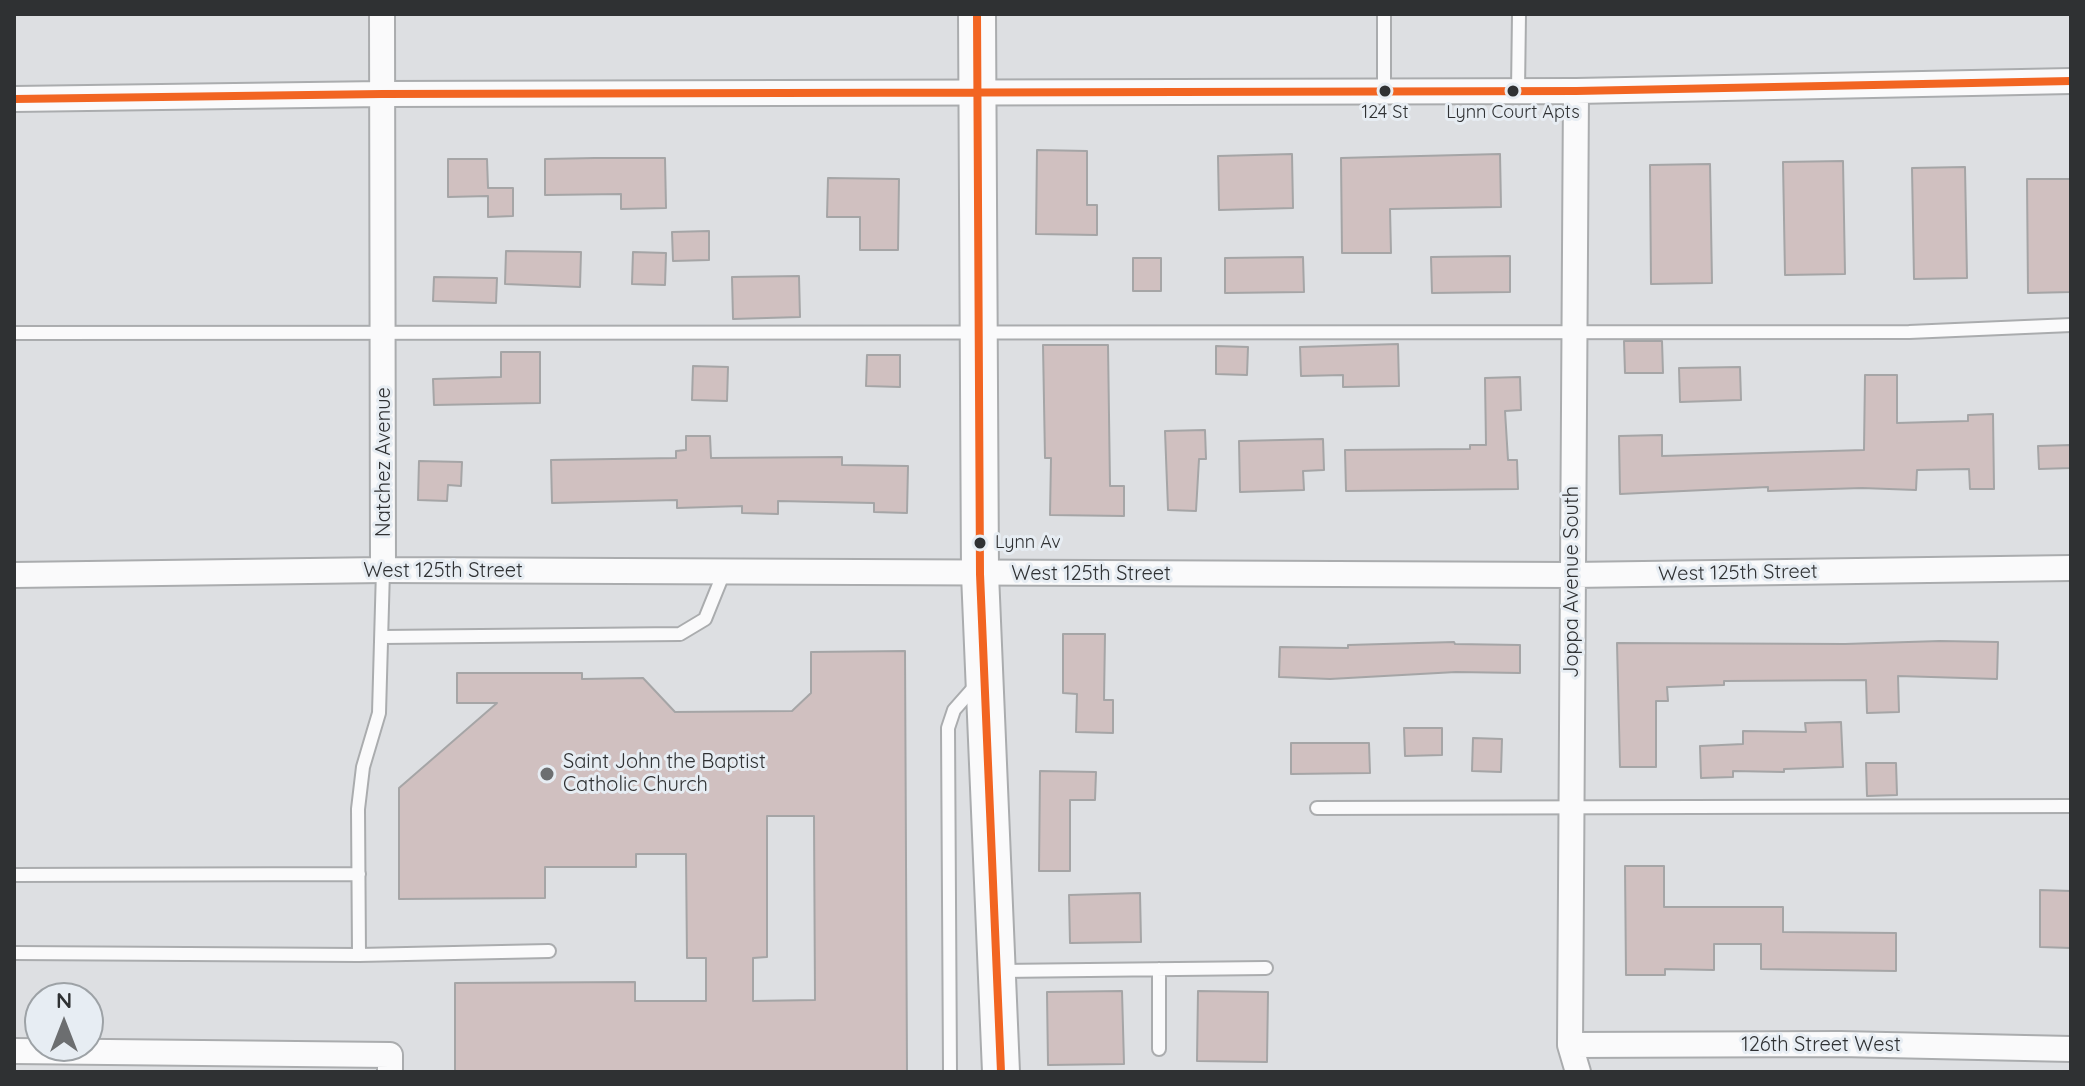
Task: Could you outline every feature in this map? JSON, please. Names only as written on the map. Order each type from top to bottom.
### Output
[{"type":"main road","points":[[977,14],[980,574],[1001,1072]]},
{"type":"street","name":"Natchez Avenue","points":[[382,14],[383,570]]},
{"type":"street","points":[[14,99],[382,94],[1576,91],[2071,81]]},
{"type":"street","name":"Joppa Avenue South","points":[[1576,91],[1570,1045],[1578,1072]]},
{"type":"street","name":"West 125th Street","points":[[14,575],[383,570],[1572,575],[2071,568]]},
{"type":"street","name":"126th Street West","points":[[1570,1045],[1840,1044],[2071,1049]]},
{"type":"street","points":[[14,1051],[390,1063]]},
{"type":"lane","points":[[1384,14],[1384,92]]},
{"type":"lane","points":[[1518,91],[1519,14]]},
{"type":"lane","points":[[14,333],[1909,332],[2071,325]]},
{"type":"lane","name":"Natchez Avenue","points":[[359,955],[358,809],[363,767],[379,713],[383,570]]},
{"type":"lane","points":[[382,637],[680,634],[705,619],[724,572]]},
{"type":"lane","points":[[950,1072],[948,728],[954,710],[984,675]]},
{"type":"lane","points":[[1317,808],[2071,806]]},
{"type":"lane","points":[[14,875],[359,874]]},
{"type":"lane","points":[[14,953],[359,955],[549,951]]},
{"type":"lane","points":[[997,971],[1266,968]]},
{"type":"lane","points":[[1159,969],[1159,1049]]},
{"type":"building","points":[[1037,150],[1087,151],[1087,205],[1097,205],[1097,235],[1036,234]]},
{"type":"building","points":[[1292,154],[1293,208],[1219,210],[1218,156]]},
{"type":"building","points":[[1500,154],[1501,207],[1390,209],[1391,253],[1342,253],[1341,158]]},
{"type":"building","points":[[665,158],[666,208],[621,209],[621,194],[545,195],[545,159]]},
{"type":"building","points":[[448,159],[487,159],[488,188],[513,188],[513,216],[488,217],[488,196],[448,197]]},
{"type":"building","points":[[1843,161],[1845,274],[1785,275],[1783,162]]},
{"type":"building","points":[[1710,164],[1712,283],[1651,284],[1650,165]]},
{"type":"building","points":[[1965,167],[1967,278],[1914,279],[1912,168]]},
{"type":"building","points":[[828,178],[899,179],[898,250],[860,250],[860,217],[827,217]]},
{"type":"building","points":[[2027,179],[2071,179],[2071,292],[2028,293]]},
{"type":"building","points":[[709,231],[709,260],[673,261],[672,232]]},
{"type":"building","points":[[506,251],[581,252],[580,287],[505,284]]},
{"type":"building","points":[[633,252],[666,253],[665,285],[632,284]]},
{"type":"building","points":[[1510,256],[1510,292],[1432,293],[1431,257]]},
{"type":"building","points":[[1303,257],[1304,292],[1225,293],[1225,258]]},
{"type":"building","points":[[1133,258],[1161,258],[1161,291],[1133,291]]},
{"type":"building","points":[[799,276],[800,317],[733,319],[732,277]]},
{"type":"building","points":[[434,277],[497,278],[496,303],[433,301]]},
{"type":"building","points":[[1624,341],[1662,341],[1663,373],[1625,373]]},
{"type":"building","points":[[1398,344],[1399,386],[1343,387],[1343,375],[1301,376],[1300,347]]},
{"type":"building","points":[[1043,345],[1108,345],[1110,486],[1124,486],[1124,516],[1050,515],[1051,458],[1045,458]]},
{"type":"building","points":[[1216,346],[1248,347],[1247,375],[1216,374]]},
{"type":"building","points":[[501,352],[540,352],[540,403],[434,405],[433,379],[501,377]]},
{"type":"building","points":[[867,355],[900,355],[900,387],[866,386]]},
{"type":"building","points":[[693,366],[728,367],[727,401],[692,400]]},
{"type":"building","points":[[1740,367],[1741,400],[1680,402],[1679,368]]},
{"type":"building","points":[[1865,375],[1897,375],[1897,423],[1968,421],[1968,415],[1993,414],[1994,489],[1970,489],[1969,469],[1917,470],[1916,490],[1768,491],[1768,487],[1620,494],[1619,436],[1662,435],[1662,456],[1864,450]]},
{"type":"building","points":[[1520,377],[1521,410],[1505,411],[1508,460],[1517,460],[1518,489],[1346,491],[1345,450],[1470,449],[1470,445],[1486,445],[1485,378]]},
{"type":"building","points":[[1205,430],[1206,459],[1199,459],[1196,511],[1168,510],[1165,431]]},
{"type":"building","points":[[686,436],[710,436],[711,458],[842,457],[842,465],[908,466],[907,513],[874,512],[874,503],[778,501],[778,514],[742,513],[742,506],[677,508],[677,500],[552,503],[551,460],[676,458],[676,451],[686,450]]},
{"type":"building","points":[[1323,439],[1324,470],[1303,471],[1304,490],[1240,492],[1239,441]]},
{"type":"building","points":[[2071,445],[2071,468],[2039,469],[2038,446]]},
{"type":"building","points":[[419,461],[462,462],[461,486],[448,485],[447,501],[418,500]]},
{"type":"building","points":[[1063,634],[1105,634],[1104,700],[1113,700],[1113,733],[1076,732],[1077,694],[1063,693]]},
{"type":"building","points":[[1454,642],[1520,645],[1520,673],[1456,672],[1330,679],[1279,677],[1280,647],[1348,648],[1348,645]]},
{"type":"building","points":[[1998,642],[1997,679],[1898,676],[1899,712],[1867,713],[1866,680],[1724,681],[1724,685],[1667,687],[1668,701],[1656,701],[1656,767],[1620,767],[1617,643],[1845,644]]},
{"type":"building","points":[[905,651],[907,1072],[455,1072],[455,983],[635,982],[635,1001],[706,1001],[706,958],[687,958],[686,854],[636,854],[636,867],[545,867],[545,898],[399,899],[399,788],[497,703],[457,703],[457,673],[582,673],[582,679],[643,678],[675,712],[792,711],[811,693],[811,652]],"holes":[[[767,816],[814,816],[815,1000],[753,1001],[753,958],[767,957]]]},
{"type":"building","points":[[1841,722],[1843,767],[1784,769],[1784,772],[1733,771],[1733,777],[1701,778],[1700,746],[1743,744],[1743,731],[1806,732],[1805,723]]},
{"type":"building","points":[[1404,728],[1442,728],[1442,755],[1405,756]]},
{"type":"building","points":[[1473,738],[1502,739],[1501,772],[1472,771]]},
{"type":"building","points":[[1291,743],[1369,743],[1370,773],[1291,774]]},
{"type":"building","points":[[1866,763],[1896,763],[1897,795],[1867,796]]},
{"type":"building","points":[[1040,771],[1096,772],[1095,800],[1070,800],[1070,871],[1039,871]]},
{"type":"building","points":[[1625,866],[1664,866],[1664,907],[1783,907],[1783,932],[1896,933],[1896,971],[1761,969],[1761,944],[1714,944],[1714,970],[1665,969],[1665,975],[1626,975]]},
{"type":"building","points":[[2040,890],[2071,891],[2071,948],[2040,947]]},
{"type":"building","points":[[1140,893],[1141,942],[1070,943],[1069,895]]},
{"type":"building","points":[[1122,991],[1124,1064],[1048,1065],[1047,992]]},
{"type":"building","points":[[1198,991],[1268,992],[1267,1062],[1197,1061]]},
{"type":"transit line","points":[[977,14],[980,574],[1001,1072]]},
{"type":"transit line","points":[[14,99],[382,94],[1576,91],[2071,81]]},
{"type":"place","name":"124 St","points":[[1385,91]]},
{"type":"place","name":"Lynn Court Apts","points":[[1513,91]]},
{"type":"place","name":"Lynn Av","points":[[980,543]]},
{"type":"place","name":"Saint John the Baptist Catholic Church","points":[[547,774]]}]
